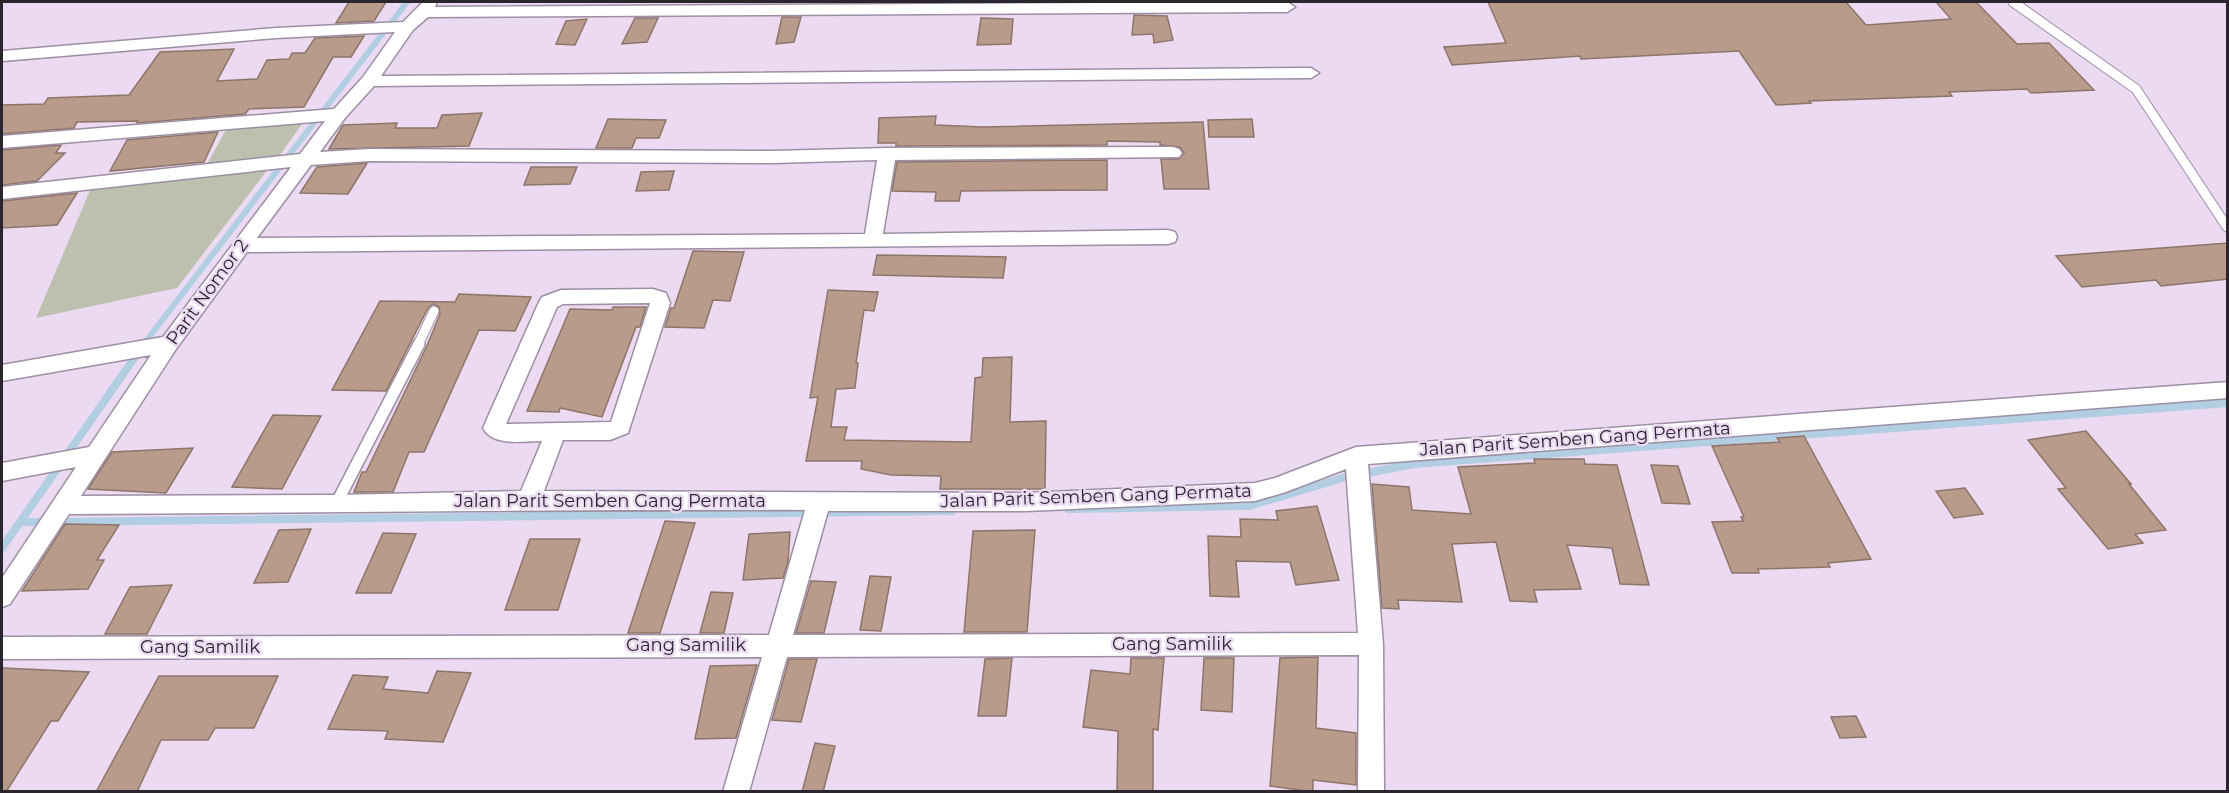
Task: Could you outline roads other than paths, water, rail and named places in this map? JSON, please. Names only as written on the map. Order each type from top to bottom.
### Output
[{"type":"street","points":[[427,7],[1287,7]]},
{"type":"street","name":"Parit Nomor 2","points":[[2,597],[168,344],[339,114],[369,81],[406,27],[427,7]]},
{"type":"street","points":[[2,56],[276,33],[406,27]]},
{"type":"street","points":[[369,81],[1311,73]]},
{"type":"street","points":[[2,142],[339,114]]},
{"type":"street","points":[[2,193],[306,159],[369,155],[773,157],[887,154],[1173,153]]},
{"type":"street","points":[[873,241],[887,154]]},
{"type":"street","points":[[242,246],[1168,237]]},
{"type":"street","points":[[653,296],[658,298],[660,303],[620,427],[610,431],[556,432],[504,433],[494,428],[549,302],[561,297],[653,296]]},
{"type":"street","points":[[2,373],[168,344]]},
{"type":"street","name":"Jalan Parit Semben Gang Permata","points":[[63,505],[336,504],[530,500],[1026,502],[1237,493],[1278,486],[1356,456],[2228,390]]},
{"type":"street","points":[[530,500],[556,432]]},
{"type":"street","points":[[2,472],[97,454]]},
{"type":"street","points":[[1356,456],[1371,644],[1371,792]]},
{"type":"street","points":[[736,792],[819,501]]},
{"type":"street","name":"Gang Samilik","points":[[2,648],[1371,644]]},
{"type":"lane","points":[[2013,2],[2136,89],[2227,227]]},
{"type":"lane","points":[[336,504],[434,311]]},
{"type":"waterway","points":[[143,345],[407,2]]},
{"type":"waterway","points":[[2,548],[144,344]]},
{"type":"waterway","points":[[1068,509],[1249,506],[1346,477],[1414,464],[2228,403]]},
{"type":"waterway","points":[[57,522],[952,511]]},
{"type":"waterway","points":[[22,522],[46,522]]}]
